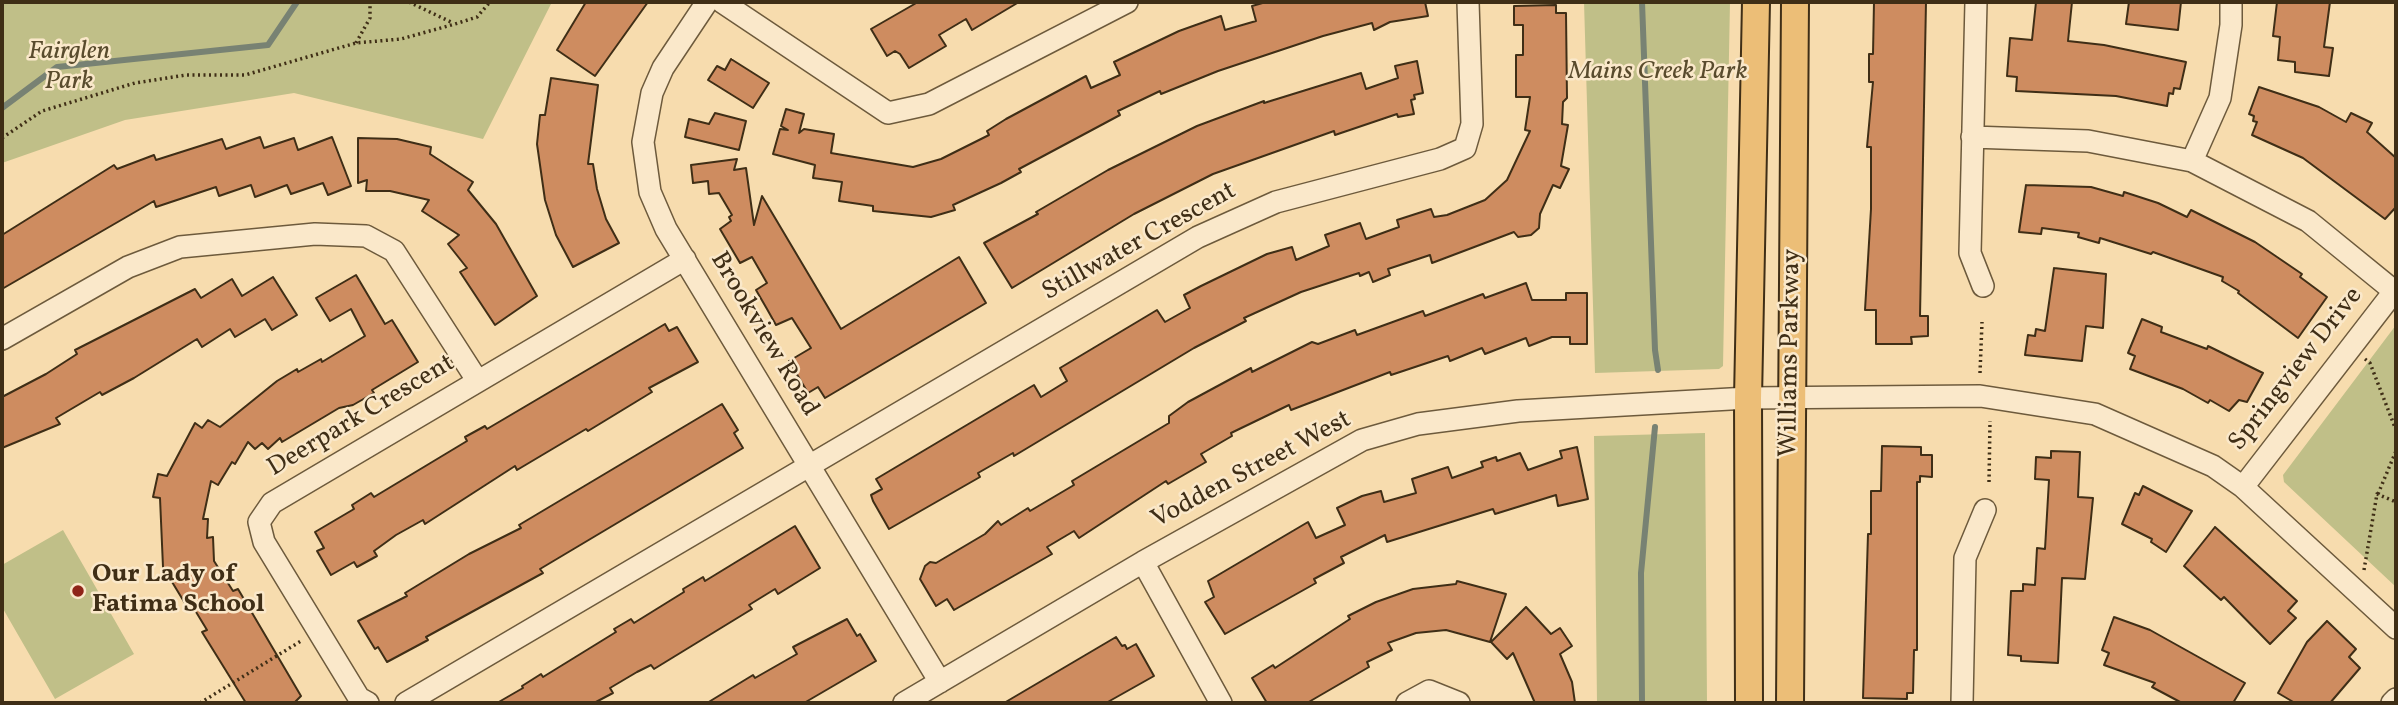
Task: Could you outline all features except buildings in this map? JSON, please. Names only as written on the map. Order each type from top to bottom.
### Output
[{"type":"main road","name":"Williams Parkway","points":[[1749,703],[1748,398],[1756,2]]},
{"type":"main road","name":"Williams Parkway","points":[[1790,703],[1790,398],[1795,287],[1795,2]]},
{"type":"street","name":"Brookview Road","points":[[707,2],[658,79],[645,126],[643,158],[650,192],[685,259],[940,682]]},
{"type":"street","points":[[722,2],[887,113],[929,104],[1127,2]]},
{"type":"street","name":"Stillwater Crescent","points":[[808,466],[1198,237],[1276,202],[1440,159],[1465,148],[1472,124],[1468,2]]},
{"type":"street","points":[[1976,2],[1970,253],[1983,286]]},
{"type":"street","points":[[2192,161],[2220,98],[2231,25],[2231,2]]},
{"type":"street","points":[[1972,137],[2088,141],[2192,161],[2308,221],[2395,290]]},
{"type":"street","points":[[2,339],[128,267],[180,247],[315,234],[366,236],[394,251],[477,380]]},
{"type":"street","name":"Deerpark Crescent","points":[[368,703],[359,698],[264,542],[259,522],[272,503],[685,259]]},
{"type":"street","name":"Springview Drive","points":[[2243,487],[2395,290]]},
{"type":"street","name":"Vodden Street West","points":[[904,703],[1143,562],[1362,440],[1418,424],[1518,411],[1748,398],[1980,396],[2095,414],[2213,466],[2243,487],[2356,588],[2396,628]]},
{"type":"street","points":[[406,703],[808,466]]},
{"type":"street","points":[[1968,703],[1962,703],[1965,558],[1985,510]]},
{"type":"street","points":[[1143,562],[1221,703]]},
{"type":"street","points":[[1407,703],[1429,691],[1459,703]]},
{"type":"street","points":[[2392,703],[2396,699]]},
{"type":"path","points":[[356,43],[370,18],[370,2]]},
{"type":"path","points":[[409,2],[455,24]]},
{"type":"path","points":[[2,138],[42,111],[135,83],[186,75],[245,75],[356,43],[401,39],[455,24],[477,17],[490,2]]},
{"type":"path","points":[[1980,373],[1982,322]]},
{"type":"path","points":[[2351,348],[2370,363],[2396,430]]},
{"type":"path","points":[[1989,482],[1990,421]]},
{"type":"path","points":[[2356,588],[2368,561],[2377,494],[2396,451]]},
{"type":"path","points":[[2377,494],[2396,502]]},
{"type":"path","points":[[200,703],[318,631]]},
{"type":"green space","name":"Fairglen Park","points":[[2,2],[552,2],[483,139],[294,93],[125,120],[2,163]]},
{"type":"green space","name":"Mains Creek Park","points":[[1584,2],[1730,2],[1723,366],[1719,369],[1595,373]]},
{"type":"green space","points":[[2396,325],[2396,587],[2284,482],[2283,475]]},
{"type":"green space","points":[[1705,433],[1707,703],[1597,703],[1594,436]]},
{"type":"green space","points":[[63,530],[134,654],[55,699],[2,607],[2,565]]},
{"type":"waterway","points":[[2,108],[57,67],[268,45],[297,2]]},
{"type":"waterway","points":[[1642,2],[1655,350],[1658,370]]},
{"type":"waterway","points":[[1642,703],[1641,573],[1655,427]]},
{"type":"place","name":"Our Lady of Fatima School","points":[[78,591]]}]
